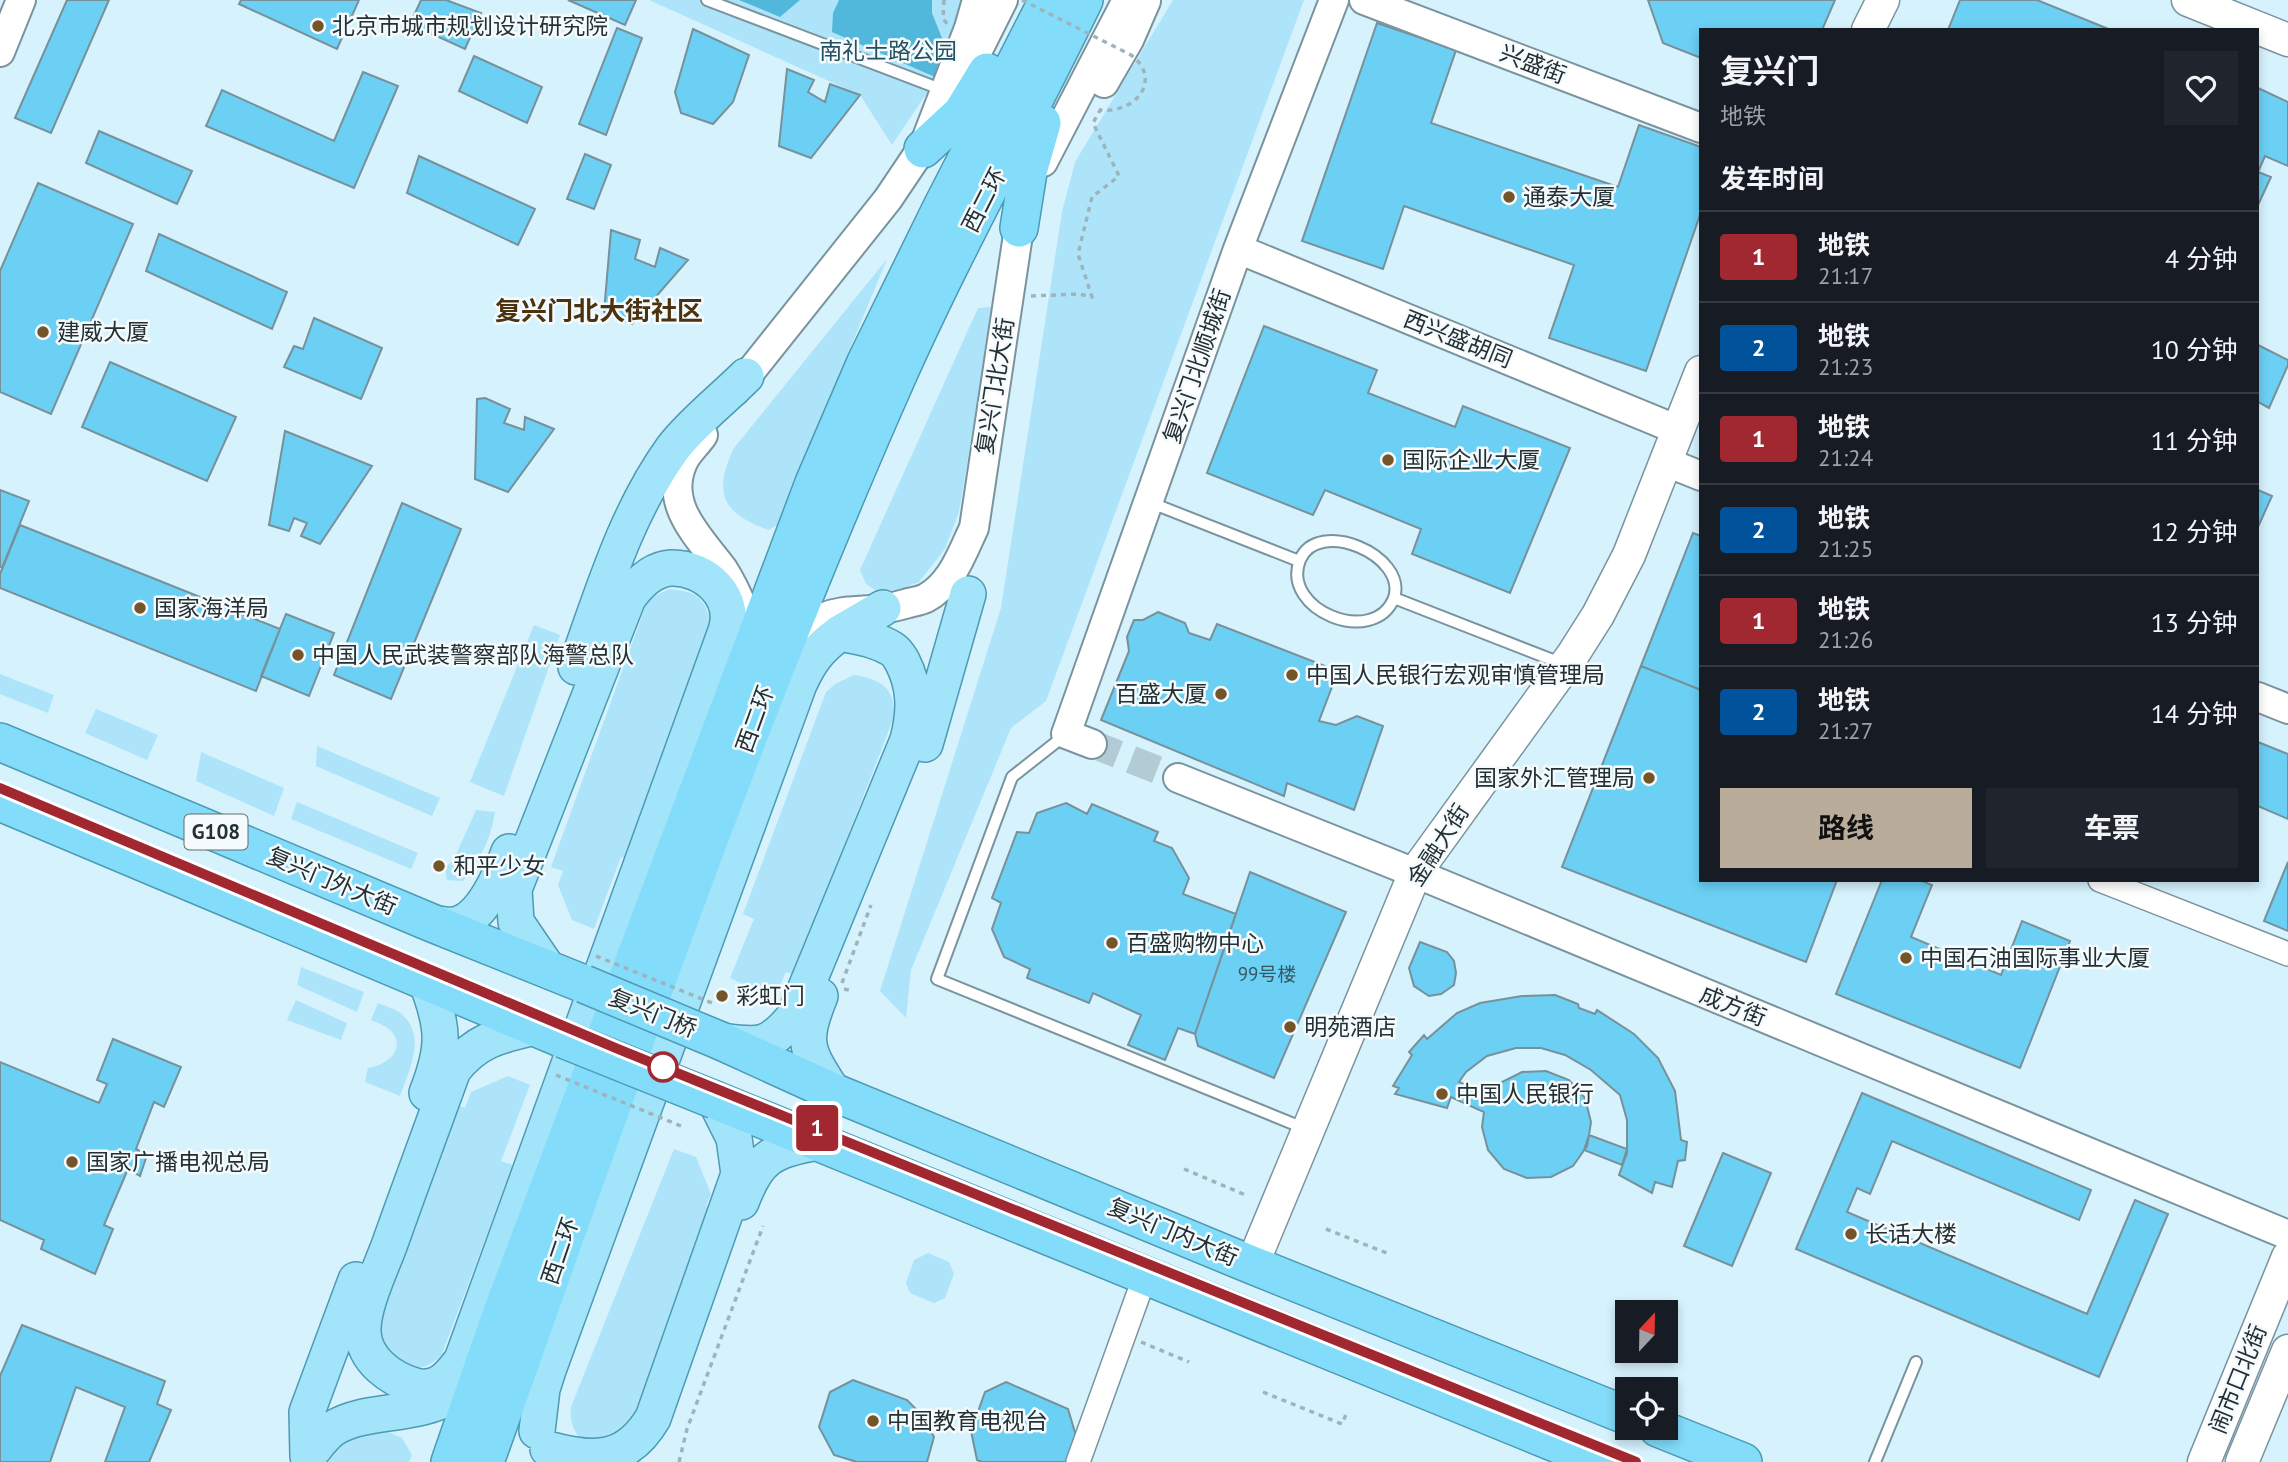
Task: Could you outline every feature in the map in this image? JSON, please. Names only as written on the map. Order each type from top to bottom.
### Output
[{"type":"highway","name":"西二环","points":[[485,1462],[633,1047],[759,670],[814,483],[866,362],[941,209],[1039,25],[1048,0]]},
{"type":"highway","name":"西二环","points":[[1039,25],[1084,0]]},
{"type":"highway","points":[[923,149],[962,113],[998,51],[1039,25]]},
{"type":"highway","points":[[1019,228],[1028,172],[1039,25]]},
{"type":"highway","name":"西二环","points":[[450,1462],[502,1312],[759,670]]},
{"type":"highway","name":"复兴门外大街","points":[[0,742],[548,970],[590,970]]},
{"type":"highway","name":"G108","points":[[0,802],[549,1033]]},
{"type":"highway","name":"复兴门桥","points":[[590,970],[721,1041]]},
{"type":"highway","points":[[549,1033],[1602,1462]]},
{"type":"highway","name":"复兴门内大街","points":[[721,1041],[833,1092],[1615,1411]]},
{"type":"highway","points":[[1678,1436],[1743,1462]]},
{"type":"main road","points":[[1869,28],[1883,0]]},
{"type":"main road","points":[[1885,28],[1899,0]]},
{"type":"main road","points":[[2188,0],[2256,28]]},
{"type":"main road","points":[[2259,29],[2288,40]]},
{"type":"main road","points":[[432,923],[455,925],[466,919],[481,906],[494,886],[505,863],[620,545],[636,511],[675,445],[746,376]]},
{"type":"main road","points":[[1260,1268],[1422,876],[1588,659],[1641,564],[1682,469],[1699,381]]},
{"type":"main road","name":"金融大街","points":[[1260,1268],[1309,1130],[1422,876],[1598,615],[1629,555],[1682,469]]},
{"type":"main road","points":[[549,1033],[499,1035],[475,1046],[453,1070],[367,1309],[363,1333],[367,1347],[379,1367],[407,1384],[425,1389],[440,1384],[462,1360],[730,620],[721,567]]},
{"type":"main road","points":[[548,970],[516,922],[514,890],[628,598],[645,579],[671,568],[708,578],[724,598],[729,610]]},
{"type":"main road","points":[[833,1092],[814,1063],[807,1041],[808,1024],[924,747],[968,594]]},
{"type":"main road","points":[[547,1447],[542,1389],[548,1370],[799,684],[809,662],[826,643],[883,608]]},
{"type":"main road","points":[[721,1041],[756,1045],[779,1035],[794,1017],[908,740],[914,718],[914,695],[909,675],[895,650],[869,639],[840,633]]},
{"type":"main road","points":[[307,1459],[307,1412],[315,1387],[438,1065],[438,1013],[427,982]]},
{"type":"main road","points":[[517,1374],[524,1403],[547,1447],[576,1459],[606,1460],[627,1451],[643,1437],[653,1418],[740,1174],[734,1138],[715,1100]]},
{"type":"main road","points":[[646,1462],[750,1178],[764,1160],[785,1148],[817,1142]]},
{"type":"main road","name":"闹市口北街","points":[[2204,1462],[2288,1257]]},
{"type":"main road","points":[[307,1459],[326,1434],[353,1420],[420,1408],[454,1394],[502,1312]]},
{"type":"main road","name":"闹市口北街","points":[[2242,1462],[2288,1351]]},
{"type":"street","points":[[923,149],[977,0]]},
{"type":"street","points":[[759,670],[740,603],[721,567],[686,522],[678,500],[683,462],[746,376],[888,199],[923,149],[956,94],[1003,0]]},
{"type":"street","name":"复兴门北大街","points":[[759,670],[821,617],[838,611],[883,608],[926,598],[956,567],[974,528],[1019,228],[1050,146],[1127,0]]},
{"type":"street","points":[[1050,146],[1086,108],[1107,78],[1129,40],[1146,0]]},
{"type":"street","name":"复兴门北顺城街","points":[[1079,739],[1149,502],[1238,249],[1334,0]]},
{"type":"street","name":"兴盛街","points":[[1364,0],[1699,127]]},
{"type":"street","points":[[0,52],[12,6]]},
{"type":"street","name":"西兴盛胡同","points":[[1238,249],[1690,422]]},
{"type":"street","points":[[968,594],[974,528]]},
{"type":"street","points":[[2259,697],[2288,709]]},
{"type":"street","name":"成方街","points":[[1178,778],[1422,876],[2288,1235]]},
{"type":"street","points":[[2105,882],[2288,954]]},
{"type":"street","points":[[1078,1462],[1145,1276]]},
{"type":"lane","points":[[707,0],[944,90]]},
{"type":"lane","points":[[1149,502],[1299,561]]},
{"type":"lane","points":[[1329,541],[1340,541],[1365,549],[1375,555],[1391,573],[1396,590],[1394,598],[1385,613],[1374,620],[1349,621],[1331,616],[1315,607],[1302,594],[1296,578],[1299,561],[1309,547],[1329,541]]},
{"type":"lane","points":[[1394,598],[1566,665]]},
{"type":"lane","points":[[1079,739],[1012,777],[937,979],[1309,1130]]},
{"type":"lane","points":[[1875,1462],[1916,1362]]},
{"type":"path","points":[[1039,25],[1121,49],[1140,61],[1144,73],[1139,96],[1122,109],[1100,110]]},
{"type":"path","name":"复兴门桥","points":[[590,970],[712,1003]]},
{"type":"path","points":[[555,1075],[681,1126]]},
{"type":"path","points":[[1184,1169],[1248,1196]]},
{"type":"path","points":[[679,1462],[687,1429],[763,1226]]},
{"type":"path","points":[[1326,1229],[1390,1254]]},
{"type":"path","points":[[1152,1346],[1189,1362]]},
{"type":"path","points":[[1263,1392],[1342,1424],[1347,1412]]},
{"type":"green space","name":"南礼士路公园","points":[[649,0],[966,0],[941,72],[892,145],[860,95]]},
{"type":"green space","points":[[739,0],[800,0],[780,17]]},
{"type":"green space","points":[[839,0],[932,0],[932,13],[946,48],[935,77],[832,32],[833,13]]},
{"type":"green space","points":[[1173,0],[1304,0],[1046,701],[1011,728],[911,970],[906,1018],[880,991],[1001,608],[1062,212],[1075,162]]},
{"type":"green space","points":[[887,259],[777,525],[769,530],[753,524],[732,509],[723,490],[727,464],[734,448]]},
{"type":"green space","points":[[993,307],[959,512],[945,549],[919,582],[898,590],[877,591],[866,584],[860,570],[978,308]]},
{"type":"green space","points":[[669,589],[687,592],[699,598],[706,609],[711,626],[629,859],[621,857],[594,929],[572,920],[558,885],[563,871],[551,867],[646,605],[652,597]]},
{"type":"green space","points":[[534,625],[560,635],[504,796],[470,782]]},
{"type":"green space","points":[[0,674],[54,695],[48,713],[0,694]]},
{"type":"green space","points":[[854,675],[879,682],[889,692],[894,717],[794,975],[786,972],[780,985],[740,999],[745,985],[730,978],[754,919],[743,914],[826,692],[835,684]]},
{"type":"green space","points":[[96,709],[158,735],[147,760],[85,733]]},
{"type":"green space","points":[[317,746],[440,798],[432,816],[316,766]]},
{"type":"green space","points":[[201,752],[284,788],[274,816],[196,781]]},
{"type":"green space","points":[[297,802],[418,853],[411,869],[291,819]]},
{"type":"green space","points":[[476,810],[495,812],[488,840],[463,881],[447,880],[445,868],[454,859]]},
{"type":"green space","points":[[301,967],[364,992],[357,1012],[297,985]]},
{"type":"green space","points":[[296,1000],[347,1023],[341,1040],[287,1020]]},
{"type":"green space","points":[[378,1003],[399,1012],[413,1030],[415,1041],[412,1063],[400,1096],[365,1082],[368,1068],[387,1061],[397,1045],[390,1030],[371,1020]]},
{"type":"green space","points":[[508,1076],[530,1085],[501,1161],[513,1165],[442,1354],[427,1365],[406,1365],[383,1354],[377,1323],[458,1105],[465,1108],[471,1092]]},
{"type":"green space","points":[[674,1149],[696,1157],[711,1194],[706,1206],[719,1210],[634,1432],[584,1445],[573,1427],[571,1407]]},
{"type":"green space","points":[[928,1253],[949,1262],[954,1274],[945,1298],[934,1303],[910,1293],[906,1283],[914,1260]]},
{"type":"green space","points":[[382,1429],[402,1438],[412,1455],[409,1462],[328,1462],[334,1444]]},
{"type":"building","points":[[67,0],[109,0],[51,133],[15,118]]},
{"type":"building","name":"北京市城市规划设计研究院","points":[[241,0],[359,0],[337,49],[239,4]]},
{"type":"building","points":[[421,0],[446,0],[481,13],[465,49],[410,24]]},
{"type":"building","points":[[568,0],[636,0],[625,25]]},
{"type":"building","points":[[1648,0],[1835,0],[1823,28],[1699,28],[1699,57],[1663,43]]},
{"type":"building","points":[[1960,0],[2037,0],[2106,28],[1949,28]]},
{"type":"building","name":"通泰大厦","points":[[1377,23],[1456,50],[1431,123],[1618,187],[1639,125],[1699,146],[1699,218],[1646,371],[1549,338],[1574,265],[1404,206],[1383,269],[1302,241]]},
{"type":"building","points":[[617,28],[642,38],[606,135],[579,124]]},
{"type":"building","points":[[693,29],[749,55],[733,102],[713,124],[681,113],[675,92]]},
{"type":"building","points":[[474,56],[542,87],[527,123],[459,91]]},
{"type":"building","points":[[787,69],[814,80],[808,92],[825,102],[830,84],[860,95],[811,158],[779,146]]},
{"type":"building","points":[[363,72],[398,86],[354,188],[206,126],[222,90],[334,141]]},
{"type":"building","points":[[2259,88],[2288,102],[2288,166],[2265,156],[2259,170]]},
{"type":"building","points":[[99,131],[192,171],[177,204],[86,163]]},
{"type":"building","points":[[585,154],[611,165],[594,209],[567,199]]},
{"type":"building","points":[[419,156],[535,209],[518,245],[407,193]]},
{"type":"building","points":[[2259,172],[2271,177],[2259,203]]},
{"type":"building","name":"建威大厦","points":[[38,183],[133,224],[51,414],[0,392],[0,271]]},
{"type":"building","points":[[611,230],[640,240],[635,259],[655,267],[660,248],[688,260],[632,324],[604,312]]},
{"type":"building","points":[[159,234],[287,292],[272,329],[146,271]]},
{"type":"building","points":[[314,318],[382,348],[361,399],[284,367],[294,346],[303,349]]},
{"type":"building","name":"国际企业大厦","points":[[1264,326],[1377,370],[1368,393],[1455,427],[1463,406],[1570,448],[1510,593],[1412,554],[1421,529],[1325,490],[1313,515],[1207,473]]},
{"type":"building","points":[[2259,346],[2288,360],[2269,408],[2259,403]]},
{"type":"building","points":[[110,362],[236,417],[207,481],[82,427]]},
{"type":"building","points":[[485,398],[510,409],[504,423],[524,430],[525,417],[554,429],[508,492],[475,479],[477,399]]},
{"type":"building","points":[[285,431],[372,466],[320,544],[301,536],[307,523],[294,518],[289,531],[269,525]]},
{"type":"building","points":[[0,490],[29,501],[2,568],[0,567]]},
{"type":"building","points":[[2259,490],[2272,496],[2259,525]]},
{"type":"building","points":[[402,503],[461,529],[391,699],[334,675]]},
{"type":"building","name":"国家海洋局","points":[[20,525],[280,629],[256,691],[0,588],[0,574]]},
{"type":"building","points":[[1693,533],[1699,535],[1699,689],[1641,666]]},
{"type":"building","name":"国家外汇管理局","points":[[1693,533],[1699,535],[1699,882],[1836,882],[1806,962],[1562,867]]},
{"type":"building","name":"百盛大厦","points":[[1158,612],[1185,623],[1189,633],[1210,640],[1217,624],[1338,671],[1319,721],[1336,725],[1357,716],[1383,726],[1354,810],[1287,783],[1284,796],[1101,720],[1129,651],[1127,637],[1134,620],[1143,620]]},
{"type":"building","name":"中国人民武装警察部队海警总队","points":[[286,614],[334,633],[309,696],[261,676]]},
{"type":"building","name":"国家外汇管理局","points":[[1641,666],[1699,689],[1699,882],[1836,882],[1806,962],[1562,867]]},
{"type":"building","points":[[2259,742],[2288,754],[2288,819],[2259,806]]},
{"type":"building","name":"百盛购物中心","points":[[1066,803],[1087,814],[1092,804],[1158,832],[1154,841],[1172,848],[1189,878],[1183,894],[1236,914],[1195,1034],[1178,1028],[1165,1060],[1128,1045],[1141,1015],[1093,993],[1089,1003],[1027,978],[1030,969],[1004,957],[992,929],[1001,903],[992,898],[1017,832],[1029,833],[1037,813]]},
{"type":"building","points":[[2288,862],[2288,931],[2264,921]]},
{"type":"building","points":[[1250,872],[1346,912],[1274,1078],[1198,1046],[1195,1034]]},
{"type":"building","name":"中国石油国际事业大厦","points":[[1881,882],[1925,882],[1932,885],[1911,937],[2001,975],[2022,921],[2070,941],[2020,1068],[1836,994]]},
{"type":"building","points":[[1420,942],[1447,952],[1454,961],[1454,985],[1441,994],[1429,996],[1414,986],[1409,968]]},
{"type":"building","name":"中国人民银行","points":[[1555,995],[1595,1014],[1597,1010],[1634,1034],[1658,1058],[1675,1091],[1681,1140],[1687,1142],[1685,1160],[1678,1161],[1672,1187],[1655,1182],[1652,1193],[1619,1175],[1627,1153],[1627,1120],[1620,1095],[1591,1070],[1565,1055],[1541,1048],[1516,1048],[1487,1056],[1466,1072],[1459,1082],[1491,1096],[1500,1083],[1522,1072],[1546,1071],[1569,1080],[1585,1098],[1591,1122],[1587,1146],[1573,1166],[1551,1177],[1527,1178],[1504,1169],[1488,1150],[1482,1127],[1484,1112],[1451,1097],[1447,1108],[1395,1094],[1399,1088],[1393,1086],[1412,1055],[1409,1052],[1424,1035],[1427,1039],[1457,1013],[1480,1003],[1522,996]]},
{"type":"building","name":"国家广播电视总局","points":[[113,1039],[181,1067],[164,1107],[154,1102],[136,1149],[147,1155],[140,1176],[128,1169],[104,1225],[113,1229],[95,1274],[41,1249],[44,1240],[0,1220],[0,1062],[99,1103],[107,1084],[97,1080]]},
{"type":"building","name":"长话大楼","points":[[1862,1093],[2091,1190],[2079,1220],[1892,1141],[1870,1194],[1857,1188],[1847,1212],[2087,1314],[2135,1200],[2168,1214],[2099,1377],[1796,1249]]},
{"type":"building","points":[[1589,1135],[1627,1149],[1622,1165],[1584,1150]]},
{"type":"building","points":[[1723,1153],[1771,1173],[1732,1266],[1684,1246]]},
{"type":"building","points":[[22,1325],[165,1381],[157,1404],[171,1410],[149,1462],[105,1462],[125,1407],[76,1387],[50,1462],[0,1462],[0,1376]]},
{"type":"building","name":"中国教育电视台","points":[[853,1380],[907,1400],[921,1414],[934,1437],[927,1462],[857,1462],[834,1455],[819,1427],[830,1392]]},
{"type":"building","points":[[1006,1382],[1068,1409],[1077,1439],[1067,1462],[977,1460],[971,1431],[985,1392]]},
{"type":"tunnel","points":[[1092,744],[1178,778]]},
{"type":"metro line","name":"1","points":[[0,788],[618,1049],[1636,1462]]},
{"type":"place","name":"北京市城市规划设计研究院","points":[[318,26]]},
{"type":"place","name":"通泰大厦","points":[[1509,197]]},
{"type":"place","name":"建威大厦","points":[[43,332]]},
{"type":"place","name":"国际企业大厦","points":[[1388,460]]},
{"type":"place","name":"国家海洋局","points":[[140,608]]},
{"type":"place","name":"中国人民武装警察部队海警总队","points":[[298,655]]},
{"type":"place","name":"中国人民银行宏观审慎管理局","points":[[1292,675]]},
{"type":"place","name":"百盛大厦","points":[[1221,694]]},
{"type":"place","name":"国家外汇管理局","points":[[1649,778]]},
{"type":"place","name":"和平少女","points":[[439,866]]},
{"type":"place","name":"百盛购物中心","points":[[1112,943]]},
{"type":"place","name":"中国石油国际事业大厦","points":[[1906,958]]},
{"type":"place","name":"彩虹门","points":[[722,996]]},
{"type":"place","name":"明苑酒店","points":[[1290,1027]]},
{"type":"place","name":"中国人民银行","points":[[1442,1094]]},
{"type":"place","name":"国家广播电视总局","points":[[72,1162]]},
{"type":"place","name":"长话大楼","points":[[1851,1234]]},
{"type":"place","name":"中国教育电视台","points":[[873,1421]]},
{"type":"district","name":"复兴门北大街社区","points":[[599,311]]}]
